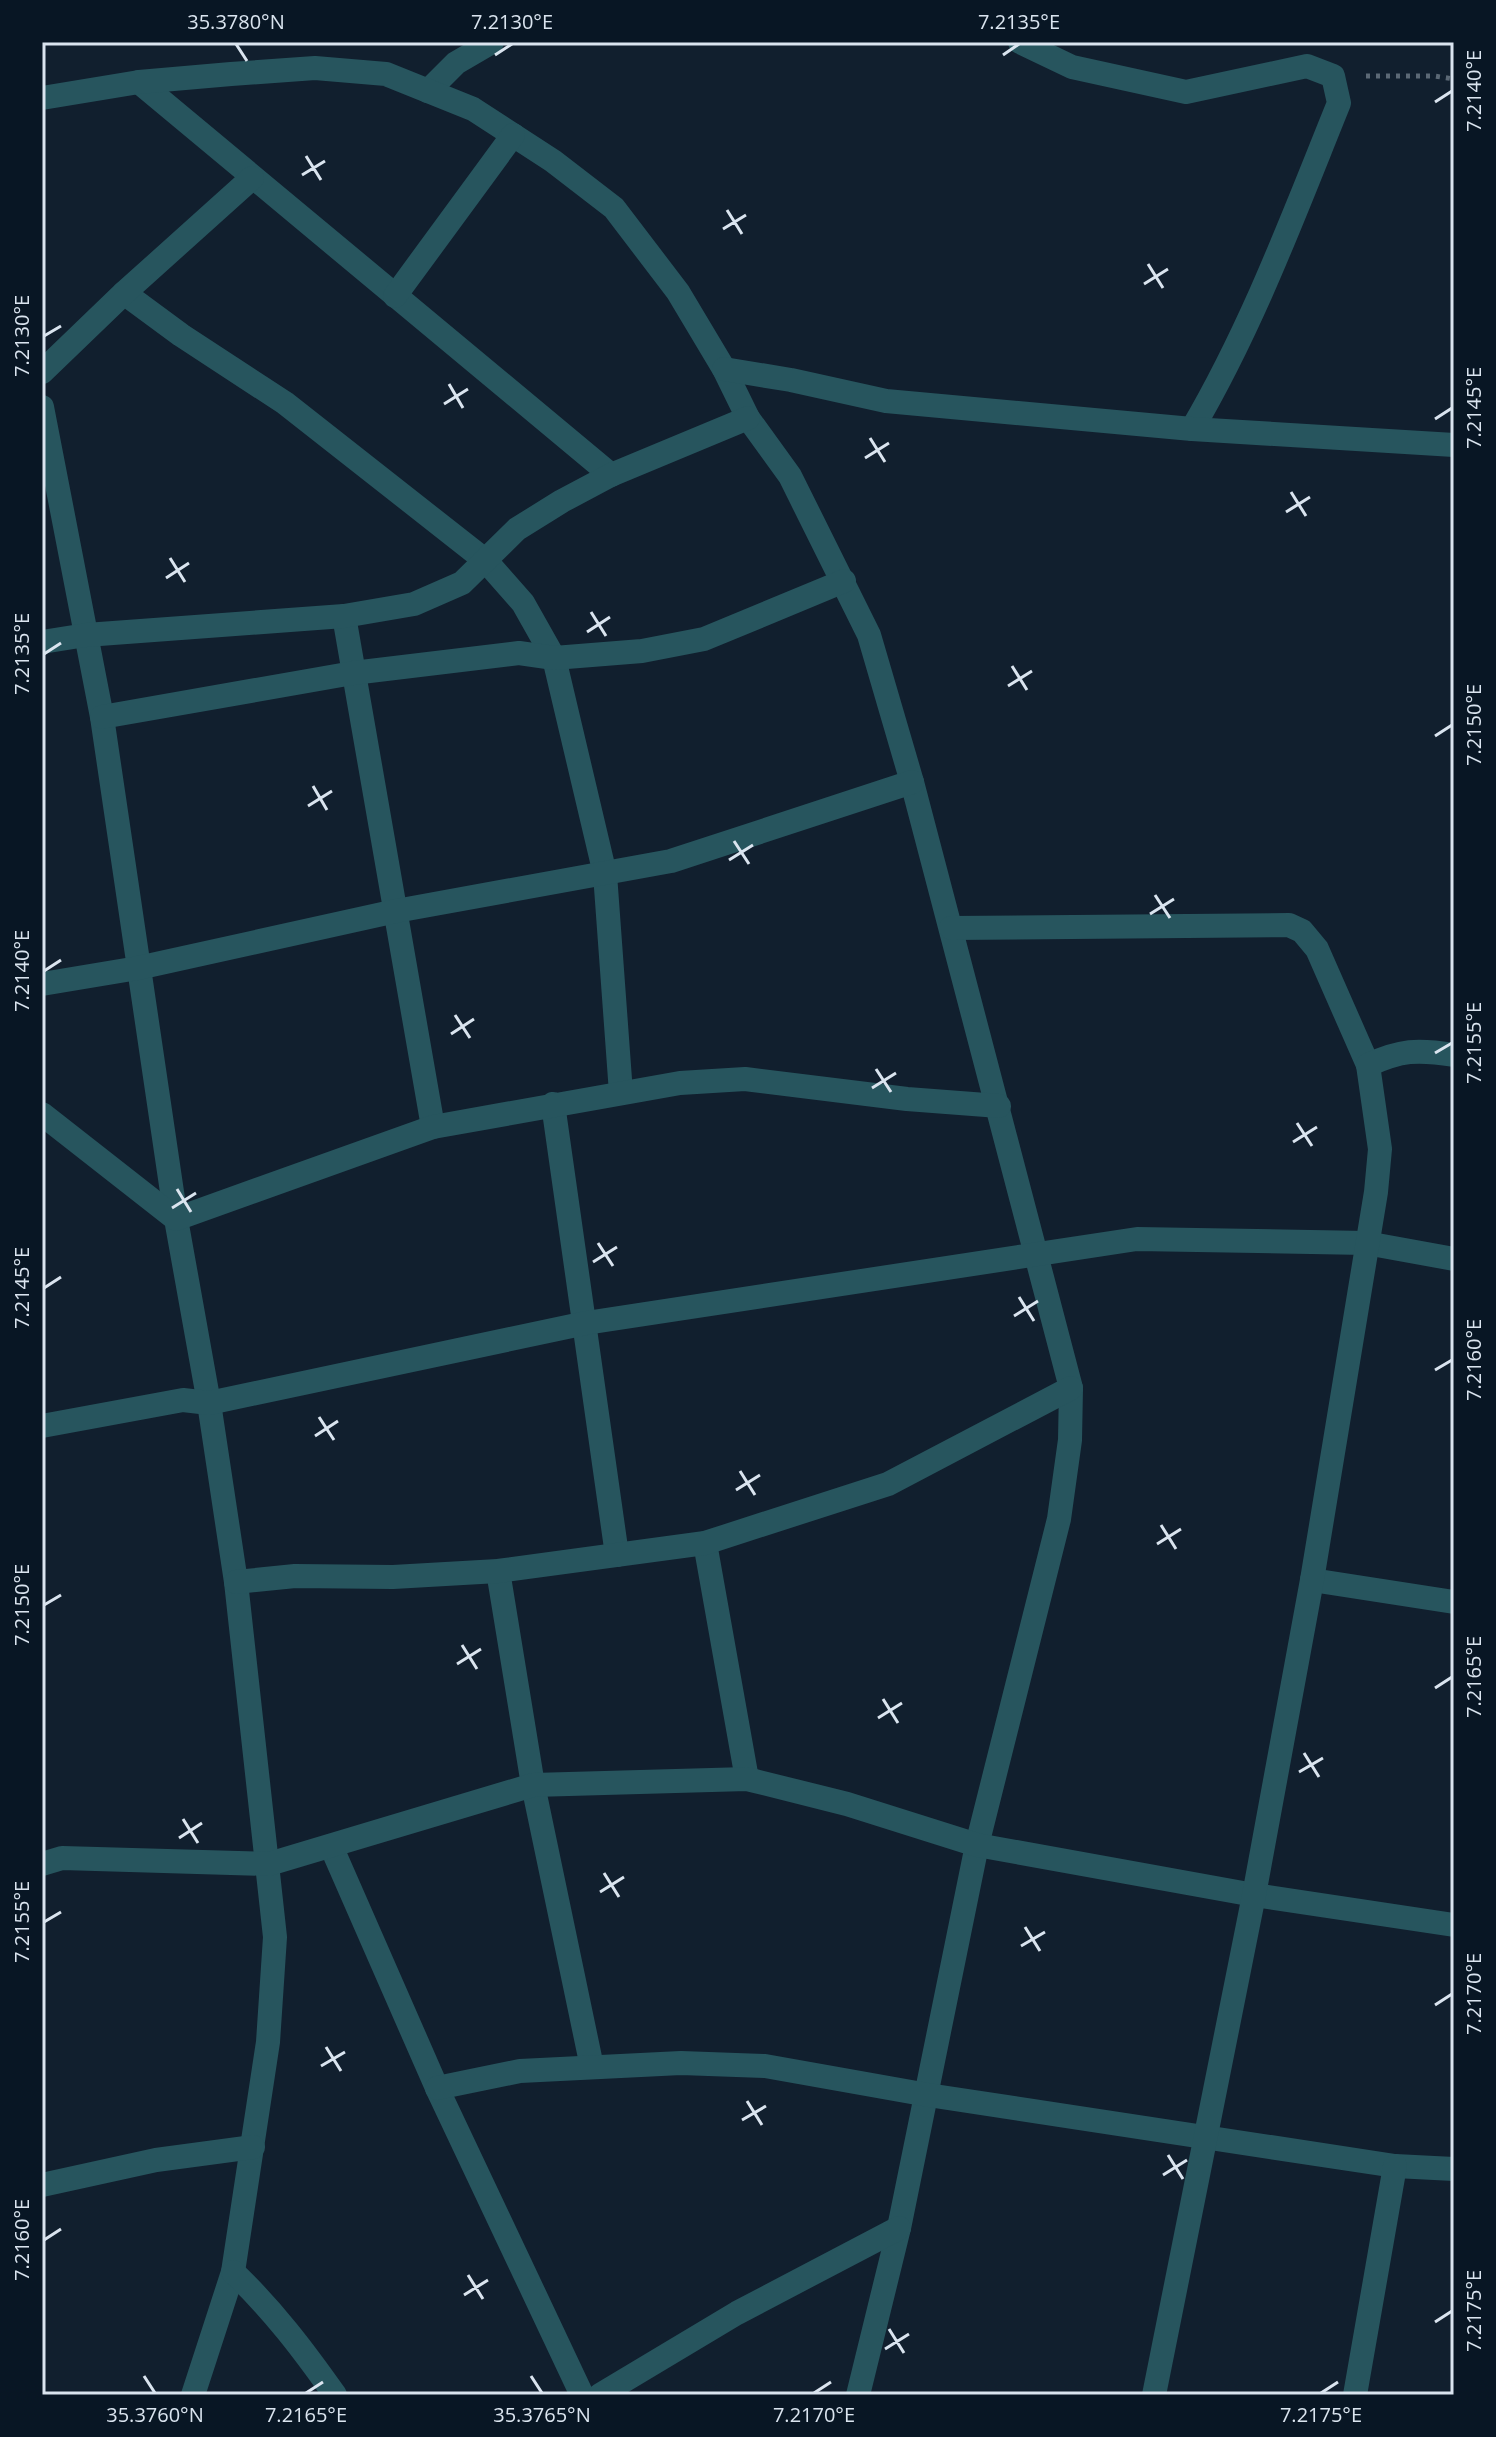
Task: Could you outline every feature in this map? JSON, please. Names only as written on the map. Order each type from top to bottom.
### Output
[{"type":"street","points":[[428,91],[456,63],[492,42]]},
{"type":"street","points":[[1020,42],[1072,67],[1186,92],[1307,66],[1333,76],[1339,103],[1250,322],[1192,429]]},
{"type":"street","points":[[42,98],[139,82],[315,68],[386,74],[473,109],[553,161],[614,208],[678,292],[724,369],[748,418],[790,476],[869,635],[999,1106],[1071,1388],[1070,1440],[1059,1519],[977,1845],[928,2095],[858,2395]]},
{"type":"street","points":[[139,82],[611,475]]},
{"type":"street","points":[[395,296],[513,135]]},
{"type":"street","points":[[42,372],[252,178]]},
{"type":"street","points":[[124,293],[181,335],[285,403],[486,561],[523,603],[554,658],[605,874],[621,1093]]},
{"type":"street","points":[[724,369],[886,401],[1192,429],[1454,445]]},
{"type":"street","points":[[42,407],[102,717],[176,1219],[209,1403],[236,1582],[275,1937],[268,2042],[233,2272],[193,2395]]},
{"type":"street","points":[[42,642],[86,635],[344,616],[414,604],[462,583],[517,529],[611,475],[748,418]]},
{"type":"street","points":[[102,717],[353,673],[519,653],[554,658],[642,651],[704,639],[844,581]]},
{"type":"street","points":[[344,616],[433,1127]]},
{"type":"street","points":[[42,984],[138,968],[396,911],[671,861],[912,782]]},
{"type":"street","points":[[951,928],[1289,925],[1302,931],[1317,949],[1368,1065],[1380,1149],[1312,1580],[1254,1895],[1154,2395]]},
{"type":"street","points":[[1368,1065],[1396,1052],[1422,1050],[1454,1055]]},
{"type":"street","points":[[176,1219],[433,1127],[680,1083],[745,1079],[907,1099],[999,1106]]},
{"type":"street","points":[[553,1104],[617,1555]]},
{"type":"street","points":[[42,1114],[176,1219]]},
{"type":"street","points":[[42,1426],[183,1400],[209,1403],[586,1323],[1137,1239],[1366,1243],[1454,1259]]},
{"type":"street","points":[[236,1582],[295,1576],[393,1577],[498,1571],[705,1543],[888,1484],[1071,1388]]},
{"type":"street","points":[[705,1543],[747,1779]]},
{"type":"street","points":[[498,1571],[533,1785],[592,2067]]},
{"type":"street","points":[[1312,1580],[1454,1602]]},
{"type":"street","points":[[49,1858],[269,1864],[533,1785],[747,1779],[847,1804],[977,1845],[1254,1895],[1454,1925]]},
{"type":"street","points":[[331,1846],[437,2088],[582,2395]]},
{"type":"street","points":[[437,2088],[520,2071],[681,2063],[765,2066],[928,2095],[1395,2166],[1454,2169]]},
{"type":"street","points":[[42,2185],[156,2160],[253,2147]]},
{"type":"street","points":[[1355,2395],[1395,2166]]},
{"type":"street","points":[[600,2395],[737,2313],[899,2228]]},
{"type":"street","points":[[233,2272],[266,2303],[335,2395]]},
{"type":"path","points":[[1333,76],[1434,76],[1454,79]]}]
